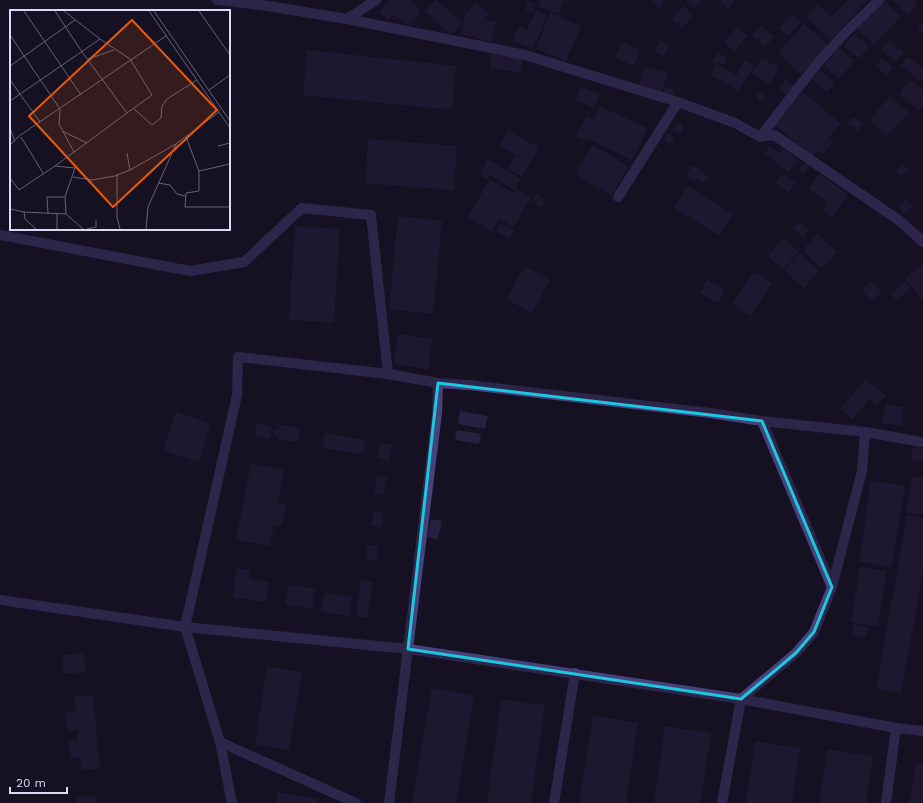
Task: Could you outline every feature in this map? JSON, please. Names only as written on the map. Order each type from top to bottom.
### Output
[{"type":"street","points":[[217,0],[268,3],[525,55],[678,102],[735,123],[760,137],[774,135],[900,221],[923,242]]},
{"type":"street","points":[[347,19],[376,0]]},
{"type":"street","points":[[760,137],[816,65],[846,32],[879,0]]},
{"type":"street","points":[[618,197],[678,102]]},
{"type":"street","points":[[0,235],[190,271],[244,262],[302,208],[371,215],[388,374]]},
{"type":"street","points":[[232,803],[220,742],[185,627],[237,395],[238,357],[388,374],[438,383],[469,385],[864,432],[923,442]]},
{"type":"street","points":[[389,803],[437,413],[438,383]]},
{"type":"street","points":[[762,421],[832,587]]},
{"type":"street","points":[[722,803],[741,699],[796,653],[814,632],[832,587],[862,471],[864,432]]},
{"type":"street","points":[[0,600],[185,627],[408,649],[741,699],[896,728],[923,731]]},
{"type":"street","points":[[554,803],[575,673]]},
{"type":"street","points":[[886,803],[896,728]]},
{"type":"street","points":[[220,742],[356,803]]},
{"type":"highlighted area","points":[[438,383],[762,421],[832,587],[814,632],[796,653],[741,699],[408,649]]},
{"type":"building","points":[[389,0],[409,0],[421,11],[408,26],[393,14],[388,20],[379,12]]},
{"type":"building","points":[[436,0],[462,23],[451,35],[425,11]]},
{"type":"building","points":[[540,0],[564,0],[558,14],[538,6]]},
{"type":"building","points":[[650,0],[666,0],[659,8]]},
{"type":"building","points":[[702,0],[694,8],[686,1]]},
{"type":"building","points":[[722,0],[734,0],[728,9],[720,2]]},
{"type":"building","points":[[848,0],[868,0],[830,40],[806,17],[818,5],[831,17]]},
{"type":"building","points":[[884,0],[901,16],[874,45],[857,28]]},
{"type":"building","points":[[893,0],[915,0],[914,1],[918,5],[907,15]]},
{"type":"building","points":[[476,2],[490,13],[484,20],[496,22],[491,42],[461,34],[465,15]]},
{"type":"building","points":[[528,2],[535,4],[533,12],[525,10]]},
{"type":"building","points":[[683,6],[693,15],[682,28],[672,19]]},
{"type":"building","points":[[536,10],[547,15],[533,49],[513,41],[519,26],[527,30]]},
{"type":"building","points":[[550,13],[581,26],[566,61],[536,49]]},
{"type":"building","points":[[793,14],[801,22],[788,36],[779,28]]},
{"type":"building","points":[[923,21],[923,35],[916,29]]},
{"type":"building","points":[[804,24],[828,45],[801,74],[778,53]]},
{"type":"building","points":[[761,25],[774,37],[765,47],[752,35]]},
{"type":"building","points":[[737,27],[748,35],[735,51],[724,43]]},
{"type":"building","points":[[854,34],[869,46],[859,59],[844,46]]},
{"type":"building","points":[[889,40],[904,53],[895,62],[881,49]]},
{"type":"building","points":[[660,41],[670,46],[664,56],[655,51]]},
{"type":"building","points":[[622,42],[640,50],[634,66],[615,58]]},
{"type":"building","points":[[839,48],[854,61],[839,79],[824,66]]},
{"type":"building","points":[[307,50],[456,66],[452,110],[303,95]]},
{"type":"building","points":[[492,53],[523,58],[520,73],[490,68]]},
{"type":"building","points":[[718,53],[727,58],[723,65],[713,62]]},
{"type":"building","points":[[907,57],[923,68],[923,83],[900,66]]},
{"type":"building","points":[[762,58],[779,68],[769,84],[752,73]]},
{"type":"building","points":[[882,58],[893,68],[887,75],[876,66]]},
{"type":"building","points":[[745,60],[754,65],[739,91],[711,75],[717,64],[737,75]]},
{"type":"building","points":[[645,66],[668,73],[661,93],[639,86]]},
{"type":"building","points":[[820,70],[835,83],[827,92],[812,79]]},
{"type":"building","points":[[786,79],[795,86],[788,96],[779,88]]},
{"type":"building","points":[[910,80],[923,90],[923,105],[919,110],[899,94]]},
{"type":"building","points":[[582,86],[600,95],[593,108],[575,99]]},
{"type":"building","points":[[665,87],[675,90],[673,97],[664,94]]},
{"type":"building","points":[[761,92],[766,97],[761,102],[756,97]]},
{"type":"building","points":[[803,92],[841,124],[829,137],[834,141],[823,154],[818,150],[812,157],[775,125]]},
{"type":"building","points":[[890,96],[909,113],[887,136],[869,120]]},
{"type":"building","points":[[600,106],[647,128],[632,160],[586,138],[585,141],[576,137],[586,116],[593,120]]},
{"type":"building","points":[[853,117],[863,124],[858,131],[848,123]]},
{"type":"building","points":[[676,123],[680,123],[682,124],[682,132],[676,133],[673,130],[673,126]]},
{"type":"building","points":[[508,130],[539,148],[522,177],[508,169],[516,155],[499,145]]},
{"type":"building","points":[[667,134],[671,134],[673,135],[673,143],[667,144],[664,141],[664,137]]},
{"type":"building","points":[[368,139],[457,146],[454,190],[365,183]]},
{"type":"building","points":[[593,145],[629,167],[611,196],[575,174]]},
{"type":"building","points":[[770,146],[780,153],[783,149],[798,160],[789,172],[764,154]]},
{"type":"building","points":[[487,159],[521,179],[515,190],[490,175],[487,179],[480,175]]},
{"type":"building","points":[[804,163],[809,167],[804,174],[798,170]]},
{"type":"building","points":[[903,164],[909,170],[902,177],[896,171]]},
{"type":"building","points":[[692,165],[709,177],[705,183],[697,179],[695,181],[686,176]]},
{"type":"building","points":[[782,174],[795,182],[789,192],[776,184]]},
{"type":"building","points":[[819,174],[848,194],[833,217],[823,210],[828,202],[809,189]]},
{"type":"building","points":[[490,179],[514,193],[492,231],[468,217]]},
{"type":"building","points":[[687,185],[733,214],[719,236],[674,207]]},
{"type":"building","points":[[517,189],[531,197],[514,227],[499,219]]},
{"type":"building","points":[[537,194],[546,202],[541,208],[532,200]]},
{"type":"building","points":[[906,199],[913,206],[905,214],[898,207]]},
{"type":"building","points":[[398,216],[442,221],[433,314],[389,309]]},
{"type":"building","points":[[800,221],[809,229],[803,237],[793,228]]},
{"type":"building","points":[[501,224],[514,230],[509,239],[497,232]]},
{"type":"building","points":[[295,226],[340,229],[334,323],[289,320]]},
{"type":"building","points":[[817,234],[837,252],[822,268],[803,250]]},
{"type":"building","points":[[784,238],[799,252],[783,270],[768,256]]},
{"type":"building","points":[[800,253],[819,270],[804,288],[784,270]]},
{"type":"building","points":[[923,264],[923,301],[905,278]]},
{"type":"building","points":[[525,266],[550,280],[532,313],[506,299]]},
{"type":"building","points":[[754,271],[772,283],[750,316],[732,304]]},
{"type":"building","points":[[707,280],[725,290],[718,303],[700,293]]},
{"type":"building","points":[[871,281],[882,291],[873,301],[862,291]]},
{"type":"building","points":[[906,281],[911,289],[896,300],[891,293]]},
{"type":"building","points":[[398,334],[432,339],[428,369],[394,364]]},
{"type":"building","points":[[866,379],[886,396],[877,406],[869,399],[852,419],[840,409]]},
{"type":"building","points":[[885,404],[904,407],[901,426],[882,423]]},
{"type":"building","points":[[460,411],[488,416],[485,429],[458,424]]},
{"type":"building","points":[[176,412],[211,424],[199,462],[163,450]]},
{"type":"building","points":[[257,423],[272,427],[270,439],[255,435]]},
{"type":"building","points":[[280,425],[300,428],[298,442],[278,439],[278,435],[273,435],[274,429],[279,430]]},
{"type":"building","points":[[457,430],[481,434],[479,444],[455,440]]},
{"type":"building","points":[[325,433],[365,440],[363,454],[323,448]]},
{"type":"building","points":[[380,443],[392,445],[389,460],[377,458]]},
{"type":"building","points":[[913,446],[923,448],[923,462],[911,460]]},
{"type":"building","points":[[251,463],[284,470],[278,503],[286,505],[282,526],[274,525],[270,546],[236,540]]},
{"type":"building","points":[[377,476],[387,478],[384,495],[374,493]]},
{"type":"building","points":[[912,477],[923,478],[923,515],[906,513]]},
{"type":"building","points":[[871,480],[905,486],[892,567],[859,562]]},
{"type":"building","points":[[374,510],[383,512],[381,527],[371,526]]},
{"type":"building","points":[[907,515],[923,518],[923,573],[901,693],[876,689]]},
{"type":"building","points":[[431,519],[442,521],[438,539],[427,537]]},
{"type":"building","points":[[367,545],[378,546],[377,561],[366,560]]},
{"type":"building","points":[[860,567],[886,571],[878,627],[851,622]]},
{"type":"building","points":[[237,568],[250,570],[249,579],[269,582],[266,602],[233,597]]},
{"type":"building","points":[[361,580],[373,582],[367,618],[356,616]]},
{"type":"building","points":[[288,584],[315,589],[312,609],[285,605]]},
{"type":"building","points":[[324,593],[352,597],[349,616],[321,612]]},
{"type":"building","points":[[854,624],[868,627],[866,638],[852,635]]},
{"type":"building","points":[[84,653],[85,672],[64,674],[62,655]]},
{"type":"building","points":[[267,666],[302,672],[289,750],[255,744]]},
{"type":"building","points":[[432,688],[474,695],[456,803],[412,803]]},
{"type":"building","points":[[93,695],[100,769],[81,770],[80,757],[70,758],[69,741],[78,740],[77,730],[68,731],[66,713],[76,712],[74,697]]},
{"type":"building","points":[[501,699],[545,705],[531,803],[487,803]]},
{"type":"building","points":[[593,715],[638,723],[626,803],[579,803]]},
{"type":"building","points":[[665,726],[711,733],[700,803],[654,803]]},
{"type":"building","points":[[755,741],[800,748],[792,803],[746,803]]},
{"type":"building","points":[[827,749],[873,756],[866,803],[819,803]]},
{"type":"building","points":[[916,762],[923,763],[923,803],[910,803]]},
{"type":"building","points":[[278,792],[319,799],[318,803],[276,803]]},
{"type":"building","points":[[95,796],[96,803],[76,803],[75,797]]}]
